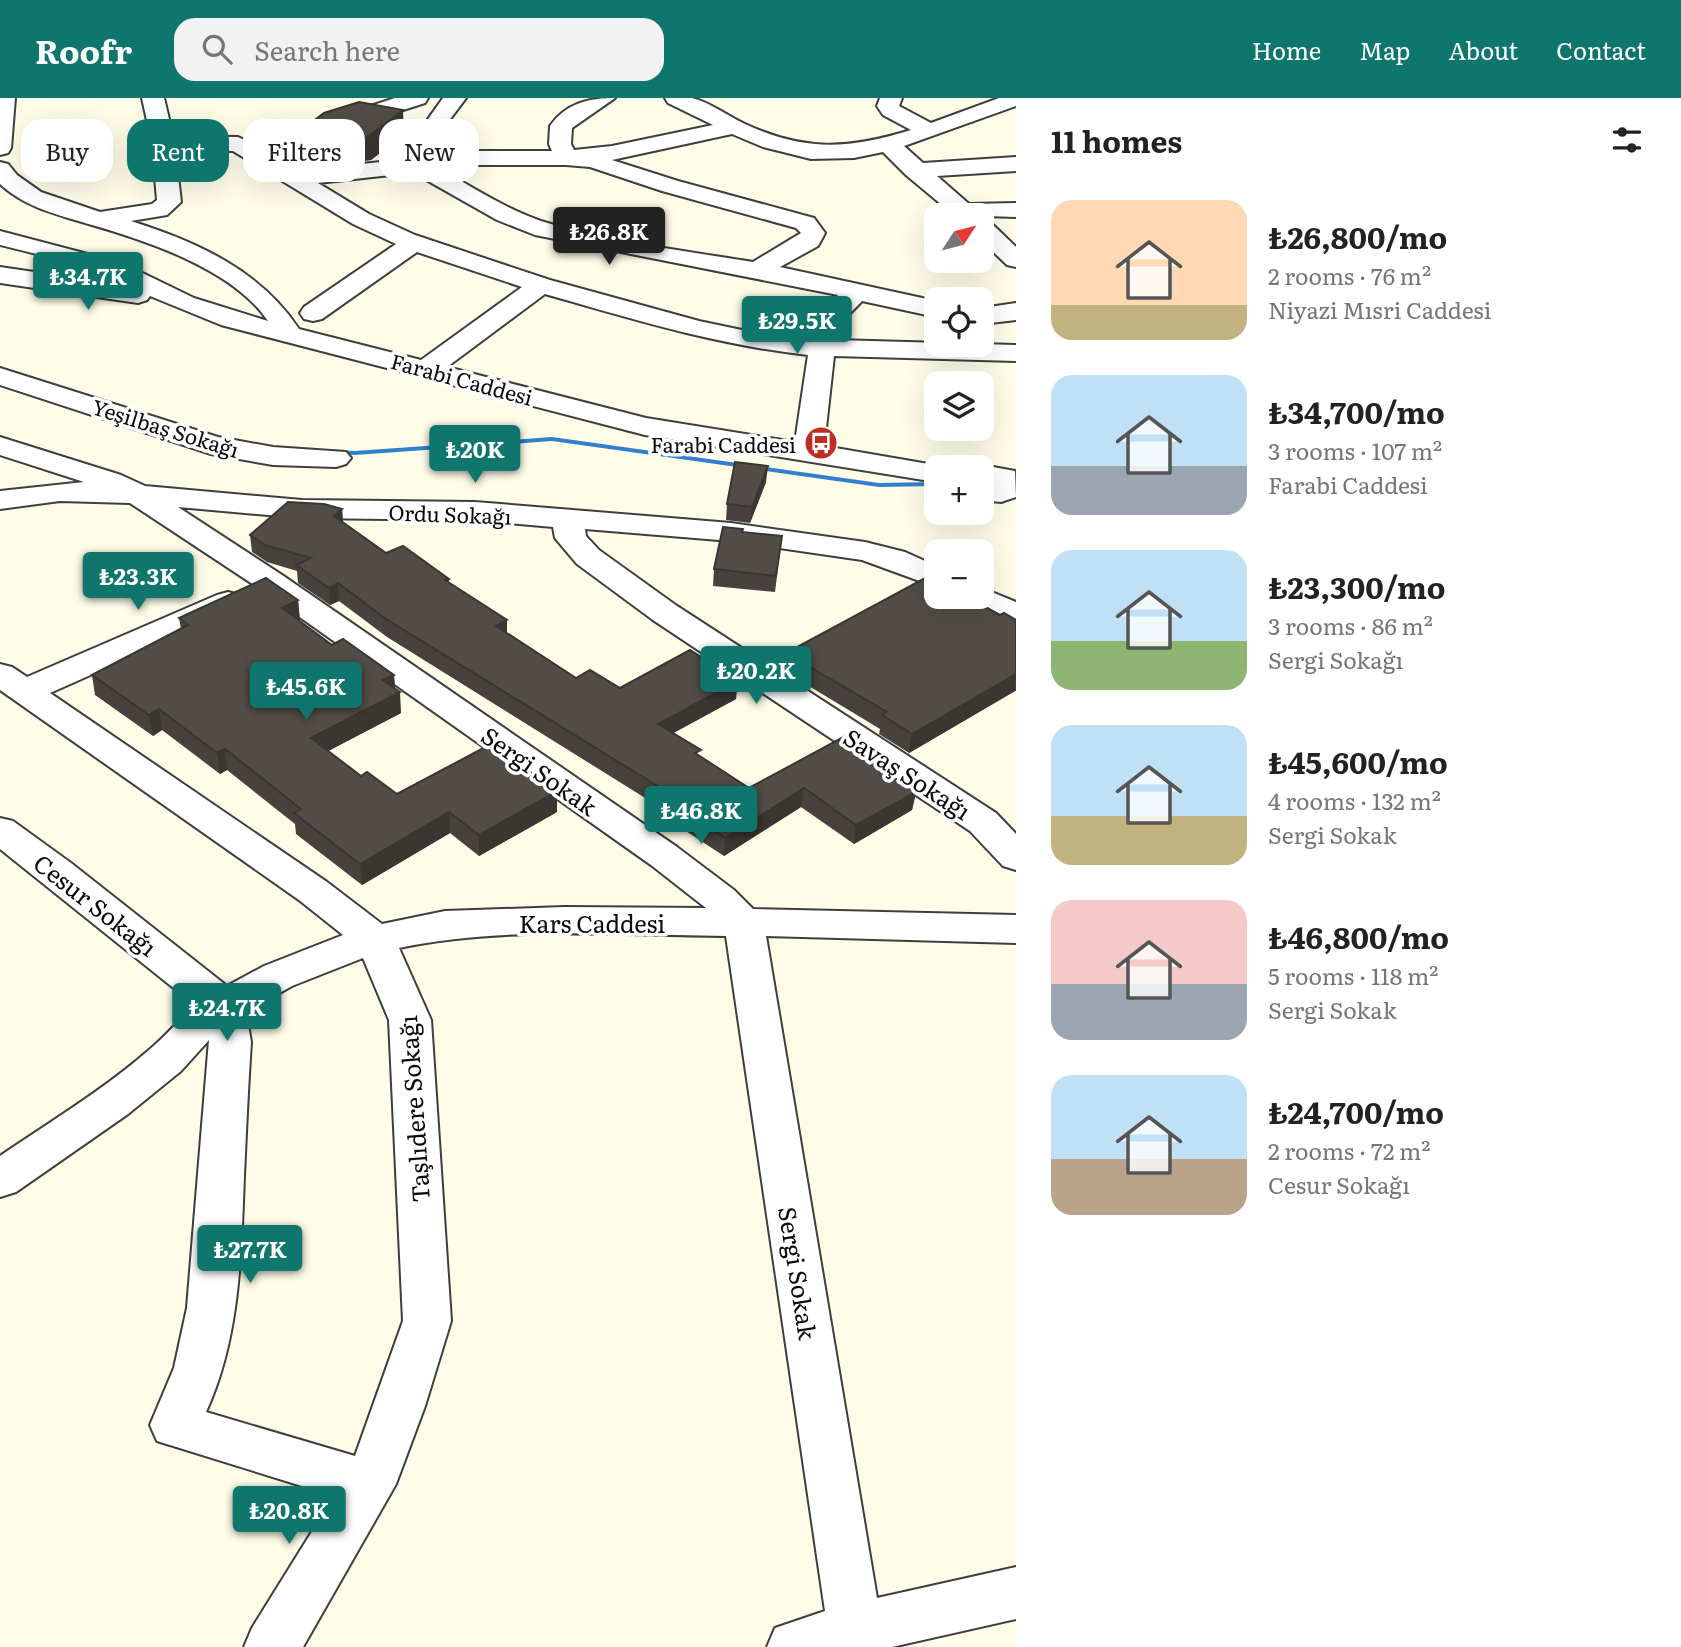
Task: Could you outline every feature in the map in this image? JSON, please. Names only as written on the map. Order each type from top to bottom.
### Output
[{"type":"street","points":[[0,148],[4,98]]},
{"type":"street","points":[[153,98],[158,119]]},
{"type":"street","points":[[353,119],[419,98],[448,106]]},
{"type":"street","points":[[566,158],[560,144],[561,126],[583,109],[604,98]]},
{"type":"street","points":[[676,98],[735,127],[783,145],[830,153],[888,144],[1016,99]]},
{"type":"street","points":[[891,98],[887,106],[891,110],[928,130]]},
{"type":"street","points":[[479,160],[566,158],[612,153],[735,127]]},
{"type":"street","points":[[888,144],[953,203]]},
{"type":"street","points":[[566,158],[593,161],[670,186],[805,223],[813,233],[809,241],[757,270]]},
{"type":"street","points":[[914,170],[1016,163]]},
{"type":"street","points":[[0,169],[10,183],[36,198],[178,245],[211,263],[256,293],[279,313],[289,333]]},
{"type":"street","points":[[96,218],[159,210],[169,202],[167,182]]},
{"type":"street","points":[[303,182],[361,219],[414,243],[541,285],[695,328],[756,341],[822,348],[1016,353]]},
{"type":"street","points":[[445,182],[505,215],[544,230],[652,253],[757,270],[924,306]]},
{"type":"street","points":[[994,211],[1016,210]]},
{"type":"street","name":"Farabi Caddesi","points":[[0,238],[113,268],[185,303],[230,319],[645,426],[924,471]]},
{"type":"street","points":[[994,240],[1016,261]]},
{"type":"street","points":[[313,313],[414,243]]},
{"type":"street","points":[[0,275],[185,303]]},
{"type":"street","points":[[427,368],[541,285]]},
{"type":"street","points":[[808,454],[822,348],[821,329],[856,292]]},
{"type":"street","points":[[994,316],[1016,311]]},
{"type":"street","name":"Yeşilbaş Sokağı","points":[[0,376],[175,431],[211,445],[273,456],[336,458]]},
{"type":"street","name":"Sergi Sokak","points":[[0,446],[110,481],[137,494],[271,582],[664,856],[720,899],[744,923],[855,1629]]},
{"type":"street","name":"Ordu Sokağı","points":[[0,500],[60,492],[137,494],[302,509],[475,511],[731,532],[853,549],[894,559],[924,572]]},
{"type":"street","name":"Savaş Sokağı","points":[[567,519],[571,538],[588,557],[708,641],[983,822],[1016,857]]},
{"type":"street","points":[[13,682],[271,582]]},
{"type":"street","points":[[994,604],[1016,615]]},
{"type":"street","name":"Taşlıdere Sokağı","points":[[13,682],[313,891],[375,939],[410,1020],[427,1321],[400,1406],[370,1484],[272,1647]]},
{"type":"street","name":"Cesur Sokağı","points":[[0,830],[57,872],[208,1019]]},
{"type":"street","name":"Kars Caddesi","points":[[0,1158],[153,1051],[278,976],[321,957],[375,939],[445,925],[564,921],[840,923],[1016,929]]},
{"type":"street","points":[[208,1019],[229,1042],[214,1296],[190,1398],[175,1425],[370,1484]]},
{"type":"street","name":"Kars Caddesi","points":[[0,1179],[113,1102],[166,1060],[208,1019]]},
{"type":"street","points":[[795,1647],[855,1629],[1016,1593]]},
{"type":"building","points":[[359,102],[403,110],[391,119],[379,119],[379,128],[365,136],[365,119],[316,119],[324,113]]},
{"type":"building","points":[[735,462],[768,466],[752,507],[727,504]]},
{"type":"building","points":[[288,502],[324,504],[342,509],[334,516],[386,553],[403,546],[449,579],[445,580],[507,620],[496,626],[576,678],[590,670],[620,688],[690,650],[738,681],[658,724],[701,750],[695,753],[749,788],[849,734],[880,754],[869,760],[916,792],[856,825],[804,788],[725,838],[659,793],[664,790],[386,619],[338,583],[329,588],[296,565],[311,558],[265,545],[250,535]]},
{"type":"building","points":[[723,527],[782,536],[776,576],[714,569]]},
{"type":"building","points":[[266,578],[298,600],[282,608],[332,645],[343,639],[394,675],[383,680],[400,692],[311,738],[361,776],[367,772],[397,794],[491,744],[557,791],[479,835],[449,812],[360,864],[294,813],[301,809],[225,749],[217,753],[159,709],[149,715],[92,675],[188,625],[179,618]]},
{"type":"building","points":[[924,579],[924,609],[989,609],[1016,620],[1016,674],[912,734],[882,715],[887,712],[786,653]]},
{"type":"waterway","points":[[334,452],[355,453],[552,439],[879,485],[924,484]]},
{"type":"place","name":"Farabi̇ Caddesi̇","points":[[821,443]]}]
